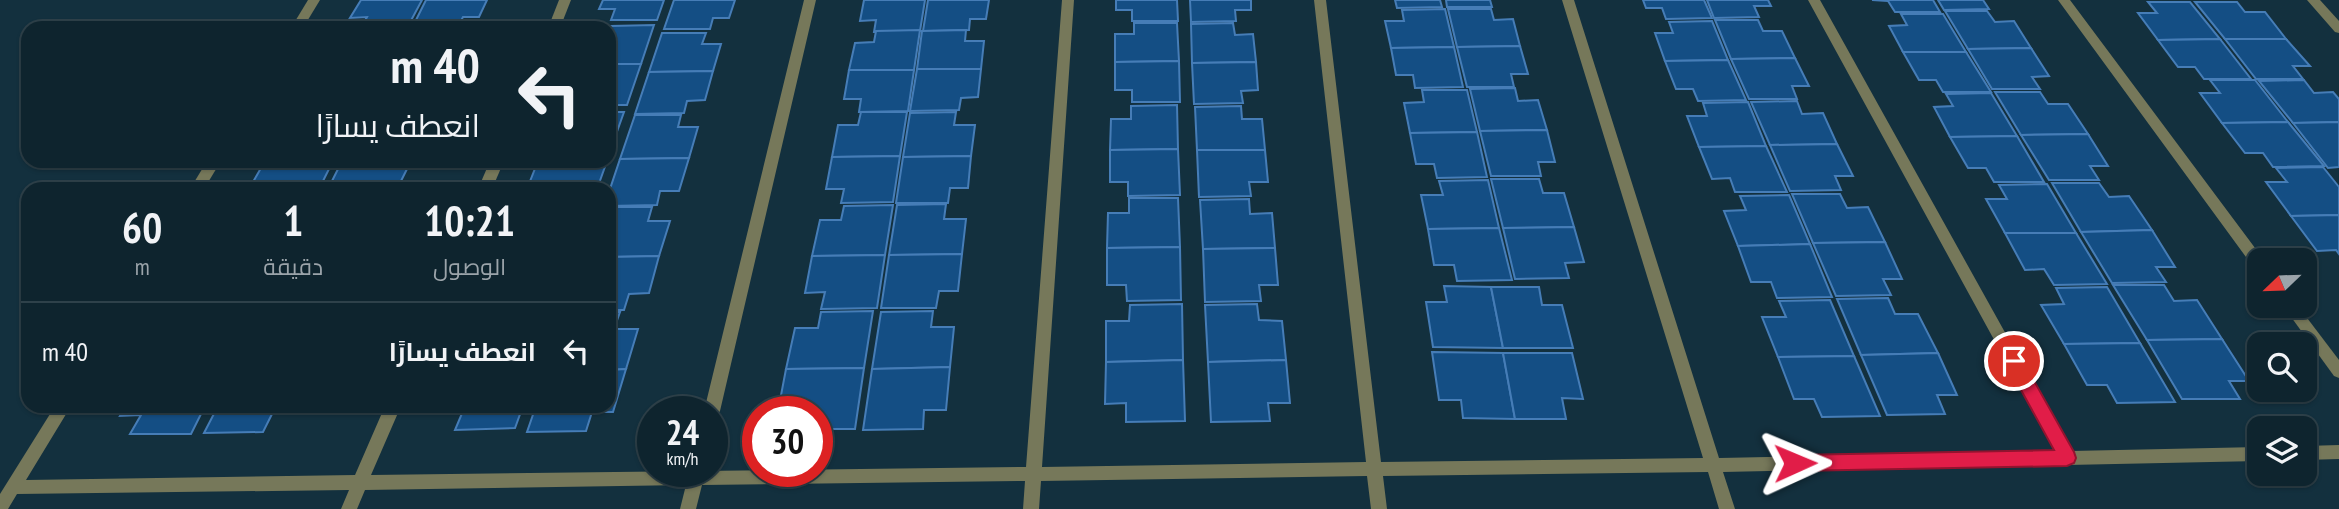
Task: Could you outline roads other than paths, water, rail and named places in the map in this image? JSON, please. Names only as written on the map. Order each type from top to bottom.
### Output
[{"type":"street","points":[[301,21],[314,0]]},
{"type":"street","points":[[557,21],[565,0]]},
{"type":"street","points":[[716,396],[810,0]]},
{"type":"street","points":[[1031,509],[1068,0]]},
{"type":"street","points":[[1320,0],[1379,509]]},
{"type":"street","points":[[1568,0],[1727,509]]},
{"type":"street","points":[[1814,0],[2067,458]]},
{"type":"street","points":[[2064,0],[2247,248]]},
{"type":"street","points":[[2313,0],[2339,29]]},
{"type":"street","points":[[2299,318],[2339,372]]},
{"type":"street","points":[[0,508],[58,413]]},
{"type":"street","points":[[349,509],[390,413]]},
{"type":"street","points":[[2317,453],[2339,452]]},
{"type":"street","points":[[728,475],[1033,474],[1714,465],[2247,454]]},
{"type":"street","points":[[12,487],[637,476]]},
{"type":"street","points":[[688,509],[693,487]]}]
